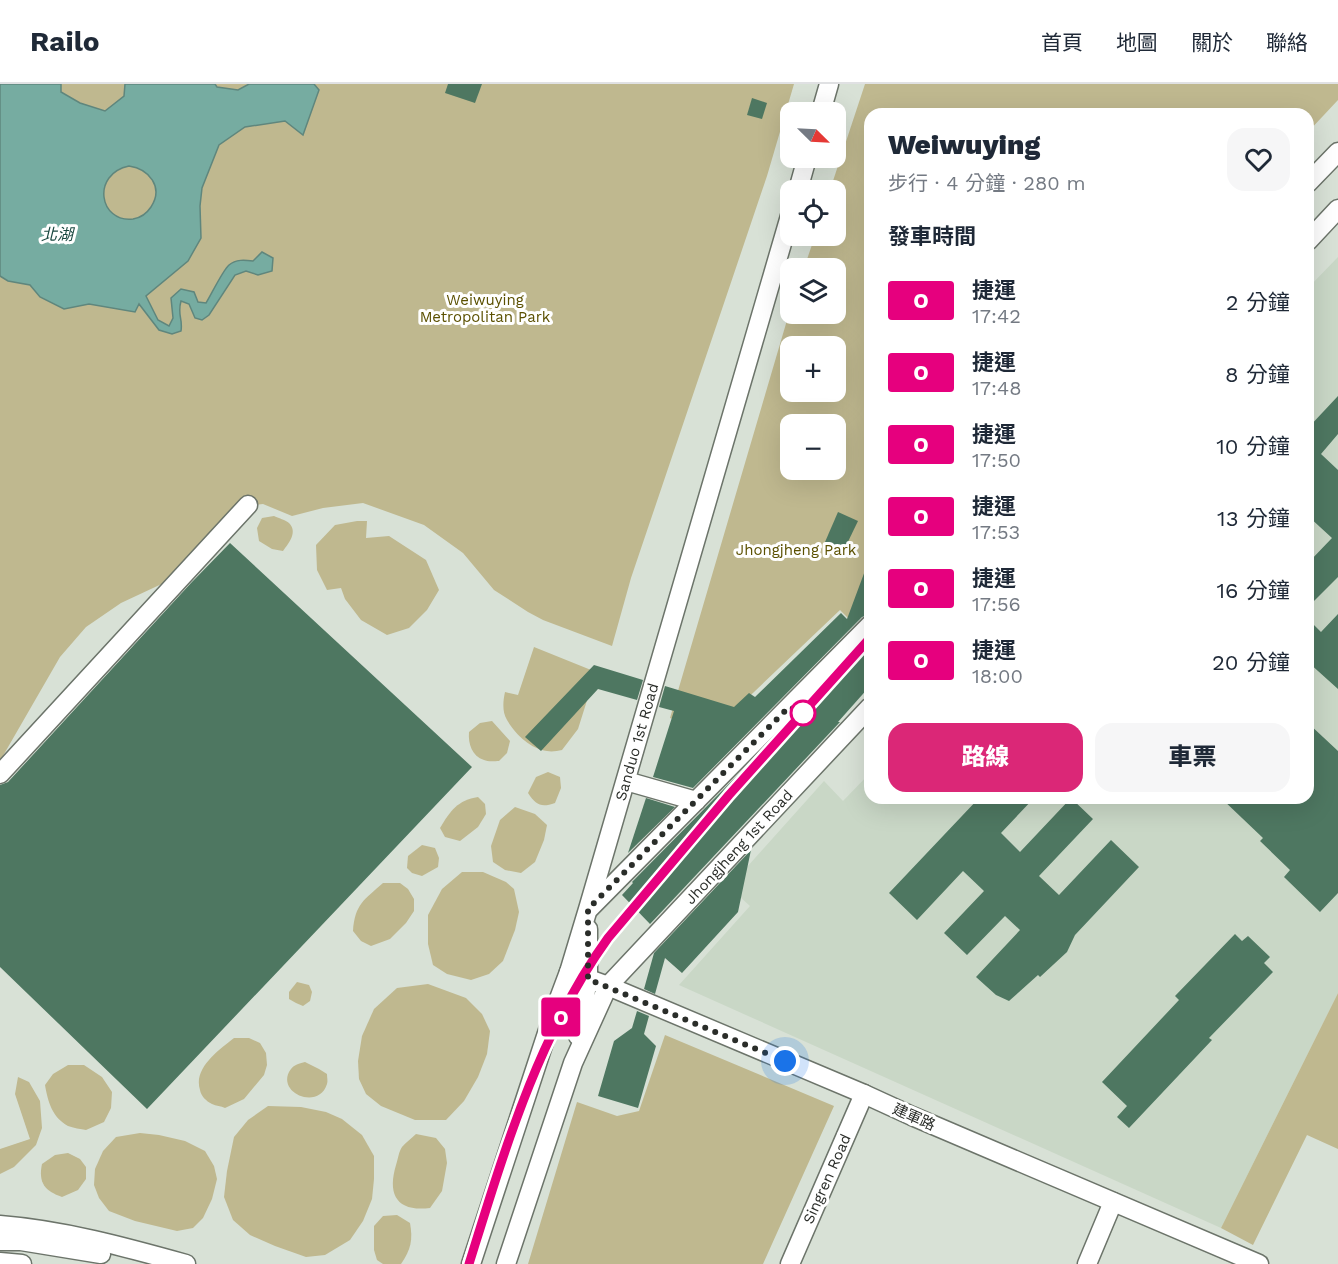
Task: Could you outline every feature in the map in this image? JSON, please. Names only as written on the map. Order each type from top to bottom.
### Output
[{"type":"street","points":[[823,102],[829,84]]},
{"type":"street","points":[[1314,177],[1338,152]]},
{"type":"street","points":[[1314,235],[1338,209]]},
{"type":"street","name":"Sanduo 1st Road","points":[[471,1264],[569,972],[781,246]]},
{"type":"street","points":[[0,774],[248,505]]},
{"type":"street","points":[[573,1063],[588,979],[588,909],[864,631]]},
{"type":"street","name":"Jhongjheng 1st Road","points":[[608,986],[864,713]]},
{"type":"street","points":[[626,781],[696,801]]},
{"type":"street","name":"建軍路","points":[[569,972],[608,986],[864,1094],[922,1121],[1259,1264]]},
{"type":"street","points":[[506,1264],[573,1063],[608,986]]},
{"type":"street","name":"Singren Road","points":[[790,1264],[864,1094]]},
{"type":"street","points":[[1087,1264],[1113,1202]]},
{"type":"street","points":[[0,1225],[118,1245],[186,1264]]},
{"type":"street","points":[[0,1241],[21,1241],[116,1256],[143,1264]]},
{"type":"street","points":[[0,1262],[22,1264]]},
{"type":"shaded area","points":[[1338,257],[1338,993],[1221,1228],[679,985],[750,906],[729,887],[824,781],[843,801],[864,779],[864,804],[1314,804],[1314,282]]},
{"type":"green space","name":"Weiwuying Metropolitan Park","points":[[0,84],[794,84],[789,102],[780,102],[780,132],[767,176],[631,578],[612,646],[528,612],[494,590],[463,553],[424,525],[363,503],[323,508],[292,516],[263,504],[236,507],[168,581],[121,603],[86,627],[60,657],[0,761]]},
{"type":"green space","name":"Jhongjheng Park","points":[[865,84],[1338,84],[1338,100],[1314,126],[1314,108],[864,108],[864,605],[850,620],[840,610],[734,711],[707,731],[670,718],[780,344],[780,402],[846,402],[846,336],[782,336],[786,324],[846,324],[846,258],[807,258],[812,246],[846,246],[846,180],[833,180],[837,168],[846,168],[846,142]]},
{"type":"green space","points":[[274,516],[292,526],[292,537],[283,551],[272,549],[259,541],[257,528],[262,518]]},
{"type":"green space","points":[[367,521],[366,538],[389,536],[426,560],[439,590],[427,610],[409,628],[387,635],[361,620],[345,599],[341,588],[327,590],[317,570],[316,545],[335,525]]},
{"type":"green space","points":[[534,647],[596,672],[578,729],[562,750],[541,750],[529,744],[514,730],[504,714],[505,692],[518,695]]},
{"type":"green space","points":[[492,721],[510,741],[507,753],[499,761],[487,761],[480,758],[474,753],[469,741],[469,732],[480,723]]},
{"type":"green space","points":[[548,772],[560,777],[561,788],[555,803],[542,805],[536,803],[528,793],[536,777]]},
{"type":"green space","points":[[478,797],[485,804],[486,814],[478,827],[460,841],[445,837],[440,828],[451,812],[465,801]]},
{"type":"green space","points":[[515,807],[535,814],[547,825],[535,862],[521,873],[505,870],[493,862],[491,846],[500,820]]},
{"type":"green space","points":[[422,845],[435,848],[439,858],[438,867],[422,876],[412,873],[407,868],[408,856]]},
{"type":"green space","points":[[462,872],[483,872],[506,882],[514,889],[519,912],[503,961],[489,974],[471,980],[447,974],[433,965],[428,944],[428,915],[442,889]]},
{"type":"green space","points":[[383,883],[400,883],[408,889],[414,899],[414,911],[390,939],[371,946],[361,941],[353,931],[354,922],[358,908]]},
{"type":"green space","points":[[297,982],[309,985],[312,992],[310,1001],[303,1006],[289,999],[289,992]]},
{"type":"green space","points":[[428,984],[466,998],[482,1014],[490,1031],[487,1054],[478,1077],[464,1101],[446,1120],[415,1120],[381,1106],[366,1094],[359,1079],[358,1061],[362,1036],[374,1009],[397,988]]},
{"type":"green space","points":[[1338,993],[1338,1149],[1307,1135],[1253,1245],[1221,1228]]},
{"type":"green space","points":[[665,1035],[834,1106],[763,1264],[528,1264],[577,1102],[617,1116],[639,1111]]},
{"type":"green space","points":[[234,1038],[249,1038],[260,1043],[266,1053],[267,1065],[264,1075],[244,1099],[225,1108],[214,1105],[203,1096],[199,1082],[200,1074],[209,1060]]},
{"type":"green space","points":[[305,1062],[327,1074],[327,1084],[323,1092],[316,1096],[301,1096],[289,1087],[287,1080],[289,1072],[295,1065]]},
{"type":"green space","points":[[68,1065],[84,1065],[102,1077],[112,1092],[111,1108],[104,1122],[86,1130],[70,1127],[58,1118],[54,1114],[48,1097],[45,1085],[53,1074]]},
{"type":"green space","points":[[18,1077],[29,1082],[40,1101],[42,1128],[36,1145],[14,1167],[0,1174],[0,1149],[30,1139],[15,1094]]},
{"type":"green space","points":[[268,1106],[301,1107],[326,1112],[342,1119],[362,1135],[374,1156],[372,1199],[363,1221],[350,1240],[325,1255],[306,1257],[250,1235],[233,1220],[224,1197],[234,1137],[248,1120]]},
{"type":"green space","points":[[140,1133],[185,1141],[205,1151],[214,1166],[217,1179],[212,1199],[203,1218],[193,1228],[177,1231],[135,1221],[109,1211],[99,1198],[94,1185],[95,1169],[103,1151],[116,1137]]},
{"type":"green space","points":[[416,1134],[436,1138],[445,1149],[447,1163],[442,1191],[430,1208],[419,1209],[402,1204],[394,1193],[394,1176],[400,1151]]},
{"type":"green space","points":[[68,1153],[80,1159],[86,1167],[86,1179],[78,1190],[62,1197],[47,1189],[42,1181],[41,1171],[42,1164],[55,1155]]},
{"type":"green space","points":[[397,1215],[410,1223],[410,1244],[401,1264],[383,1264],[377,1260],[374,1250],[374,1226],[383,1216]]},
{"type":"water","name":"北湖","points":[[0,84],[61,84],[61,92],[80,103],[105,111],[124,96],[125,84],[215,84],[217,87],[238,90],[249,84],[314,84],[319,90],[303,135],[285,121],[245,127],[219,145],[202,188],[201,238],[188,261],[146,296],[158,320],[169,326],[173,318],[171,298],[181,289],[194,292],[198,302],[206,303],[229,265],[244,260],[253,261],[262,252],[273,258],[272,271],[258,275],[246,271],[235,275],[209,315],[202,320],[195,318],[189,304],[181,301],[181,331],[172,334],[159,330],[139,304],[135,312],[89,304],[64,309],[40,297],[30,285],[8,281],[0,276]],"holes":[[[129,166],[136,168],[152,180],[155,186],[155,200],[141,216],[133,219],[122,218],[113,214],[107,206],[104,197],[105,187],[109,178],[117,171]]]},
{"type":"building","points":[[448,84],[482,84],[475,103],[445,93]]},
{"type":"building","points":[[752,98],[767,103],[762,119],[747,115]]},
{"type":"building","points":[[1338,396],[1338,434],[1321,454],[1338,470],[1338,577],[1314,601],[1314,557],[1332,538],[1314,522],[1314,422]]},
{"type":"building","points":[[838,512],[858,521],[844,550],[825,542]]},
{"type":"building","points":[[230,543],[472,767],[147,1109],[0,967],[0,785],[8,782]]},
{"type":"building","points":[[864,573],[864,616],[693,788],[653,777],[674,711],[659,707],[665,686],[734,707],[749,693],[755,697],[841,613],[847,619]]},
{"type":"building","points":[[1338,614],[1338,689],[1314,667],[1314,625],[1321,632]]},
{"type":"building","points":[[864,647],[864,693],[838,722],[840,722],[650,924],[622,895],[632,882]]},
{"type":"building","points":[[594,665],[643,680],[637,700],[598,689],[541,751],[525,737]]},
{"type":"building","points":[[1314,729],[1338,751],[1338,893],[1320,912],[1284,877],[1290,870],[1260,841],[1263,838],[1227,804],[1314,804]]},
{"type":"building","points":[[646,798],[675,807],[628,853]]},
{"type":"building","points":[[973,804],[1028,804],[1001,833],[1020,852],[1065,804],[1077,804],[1093,819],[1039,876],[1059,895],[1111,840],[1139,867],[1075,935],[1067,952],[1009,1001],[996,995],[976,977],[1020,930],[1005,916],[967,955],[944,933],[984,891],[963,871],[917,920],[889,893]]},
{"type":"building","points":[[751,850],[738,912],[682,973],[665,958],[655,994],[644,989],[654,953]]},
{"type":"building","points":[[1235,934],[1242,941],[1248,936],[1270,957],[1264,963],[1273,972],[1209,1038],[1212,1040],[1129,1128],[1117,1117],[1127,1106],[1102,1082],[1179,1000],[1175,996]]},
{"type":"building","points":[[637,1011],[649,1016],[644,1034],[656,1046],[638,1108],[598,1096],[614,1041],[632,1028]]},
{"type":"metro line","name":"O","points":[[469,1264],[521,1106],[575,987],[593,958],[729,795],[864,645]]},
{"type":"route","points":[[785,1061],[588,979],[588,909],[789,707],[803,713]]}]
